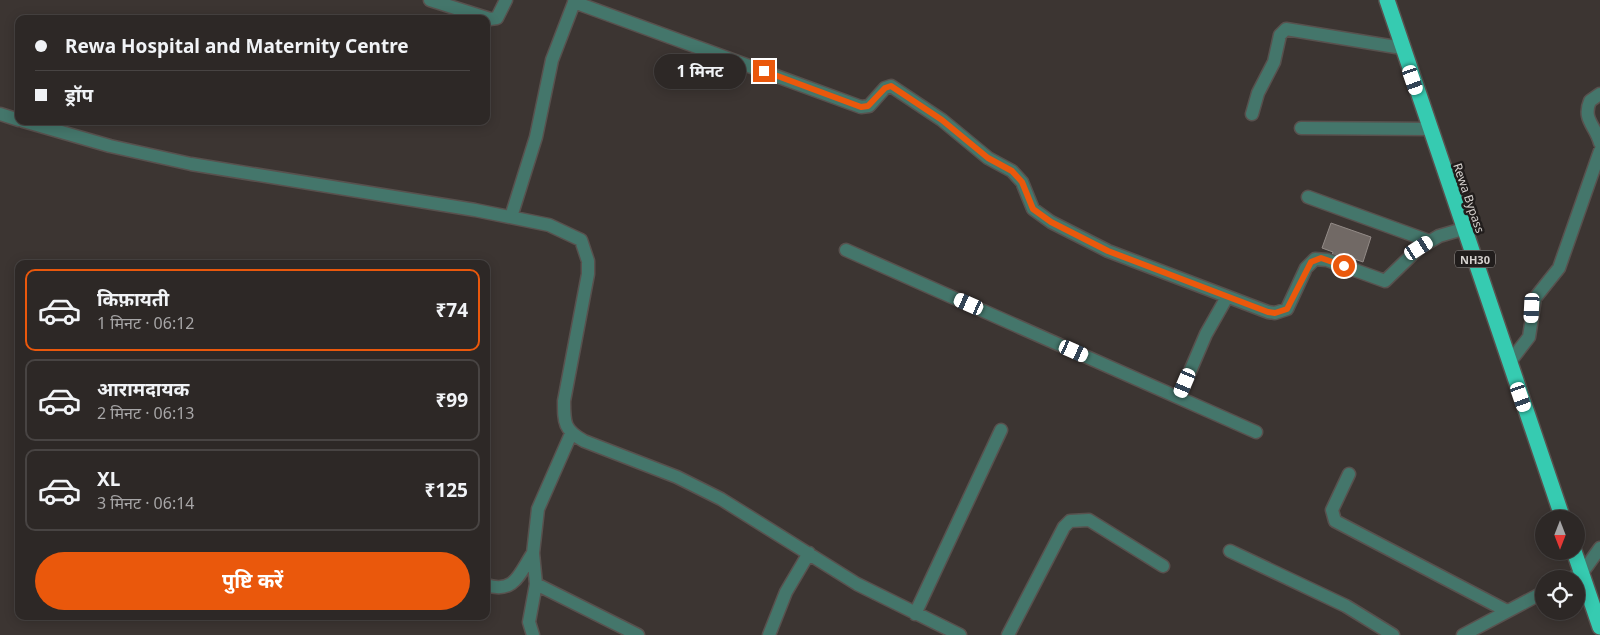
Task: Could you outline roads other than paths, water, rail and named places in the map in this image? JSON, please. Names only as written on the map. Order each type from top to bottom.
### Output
[{"type":"highway","name":"Rewa Bypass","points":[[1387,0],[1463,229],[1560,510]]},
{"type":"highway","points":[[1585,595],[1600,627]]},
{"type":"street","points":[[430,0],[477,15]]},
{"type":"street","points":[[490,19],[497,18],[506,0]]},
{"type":"street","points":[[511,217],[536,137],[552,60],[574,1],[861,107],[868,106],[885,88],[891,86],[942,120],[988,158],[1012,171],[1022,182],[1033,209],[1051,222],[1108,251],[1268,312],[1282,312],[1292,302],[1306,268],[1315,259],[1327,260],[1377,280],[1385,281],[1414,252],[1429,241],[1463,229]]},
{"type":"street","points":[[1252,114],[1258,93],[1274,62],[1280,35],[1286,29],[1402,48]]},
{"type":"street","points":[[1600,94],[1590,101],[1586,112],[1600,143]]},
{"type":"street","points":[[0,114],[15,119]]},
{"type":"street","points":[[37,125],[110,146],[191,164],[511,217],[549,225],[570,233],[581,240],[586,250],[588,274],[564,401],[564,418],[571,434],[584,441],[677,477],[712,494],[857,584],[960,635]]},
{"type":"street","points":[[1301,128],[1430,129]]},
{"type":"street","points":[[1509,363],[1529,337],[1535,298],[1559,268],[1600,151]]},
{"type":"street","points":[[1308,197],[1429,241]]},
{"type":"street","points":[[846,250],[1256,432]]},
{"type":"street","points":[[1179,397],[1206,334],[1227,297]]},
{"type":"street","points":[[915,614],[1001,430]]},
{"type":"street","points":[[532,635],[529,622],[536,584],[533,553],[538,509],[571,434]]},
{"type":"street","points":[[1349,474],[1332,510],[1335,521],[1507,611]]},
{"type":"street","points":[[1008,635],[1064,527],[1070,521],[1089,520],[1163,566]]},
{"type":"street","points":[[1581,570],[1600,548]]},
{"type":"street","points":[[1230,551],[1338,602],[1393,635]]},
{"type":"street","points":[[490,586],[496,588],[508,587],[514,582],[533,553]]},
{"type":"street","points":[[769,635],[786,592],[809,553]]},
{"type":"street","points":[[536,584],[638,635]]},
{"type":"street","points":[[1463,635],[1535,597]]}]
